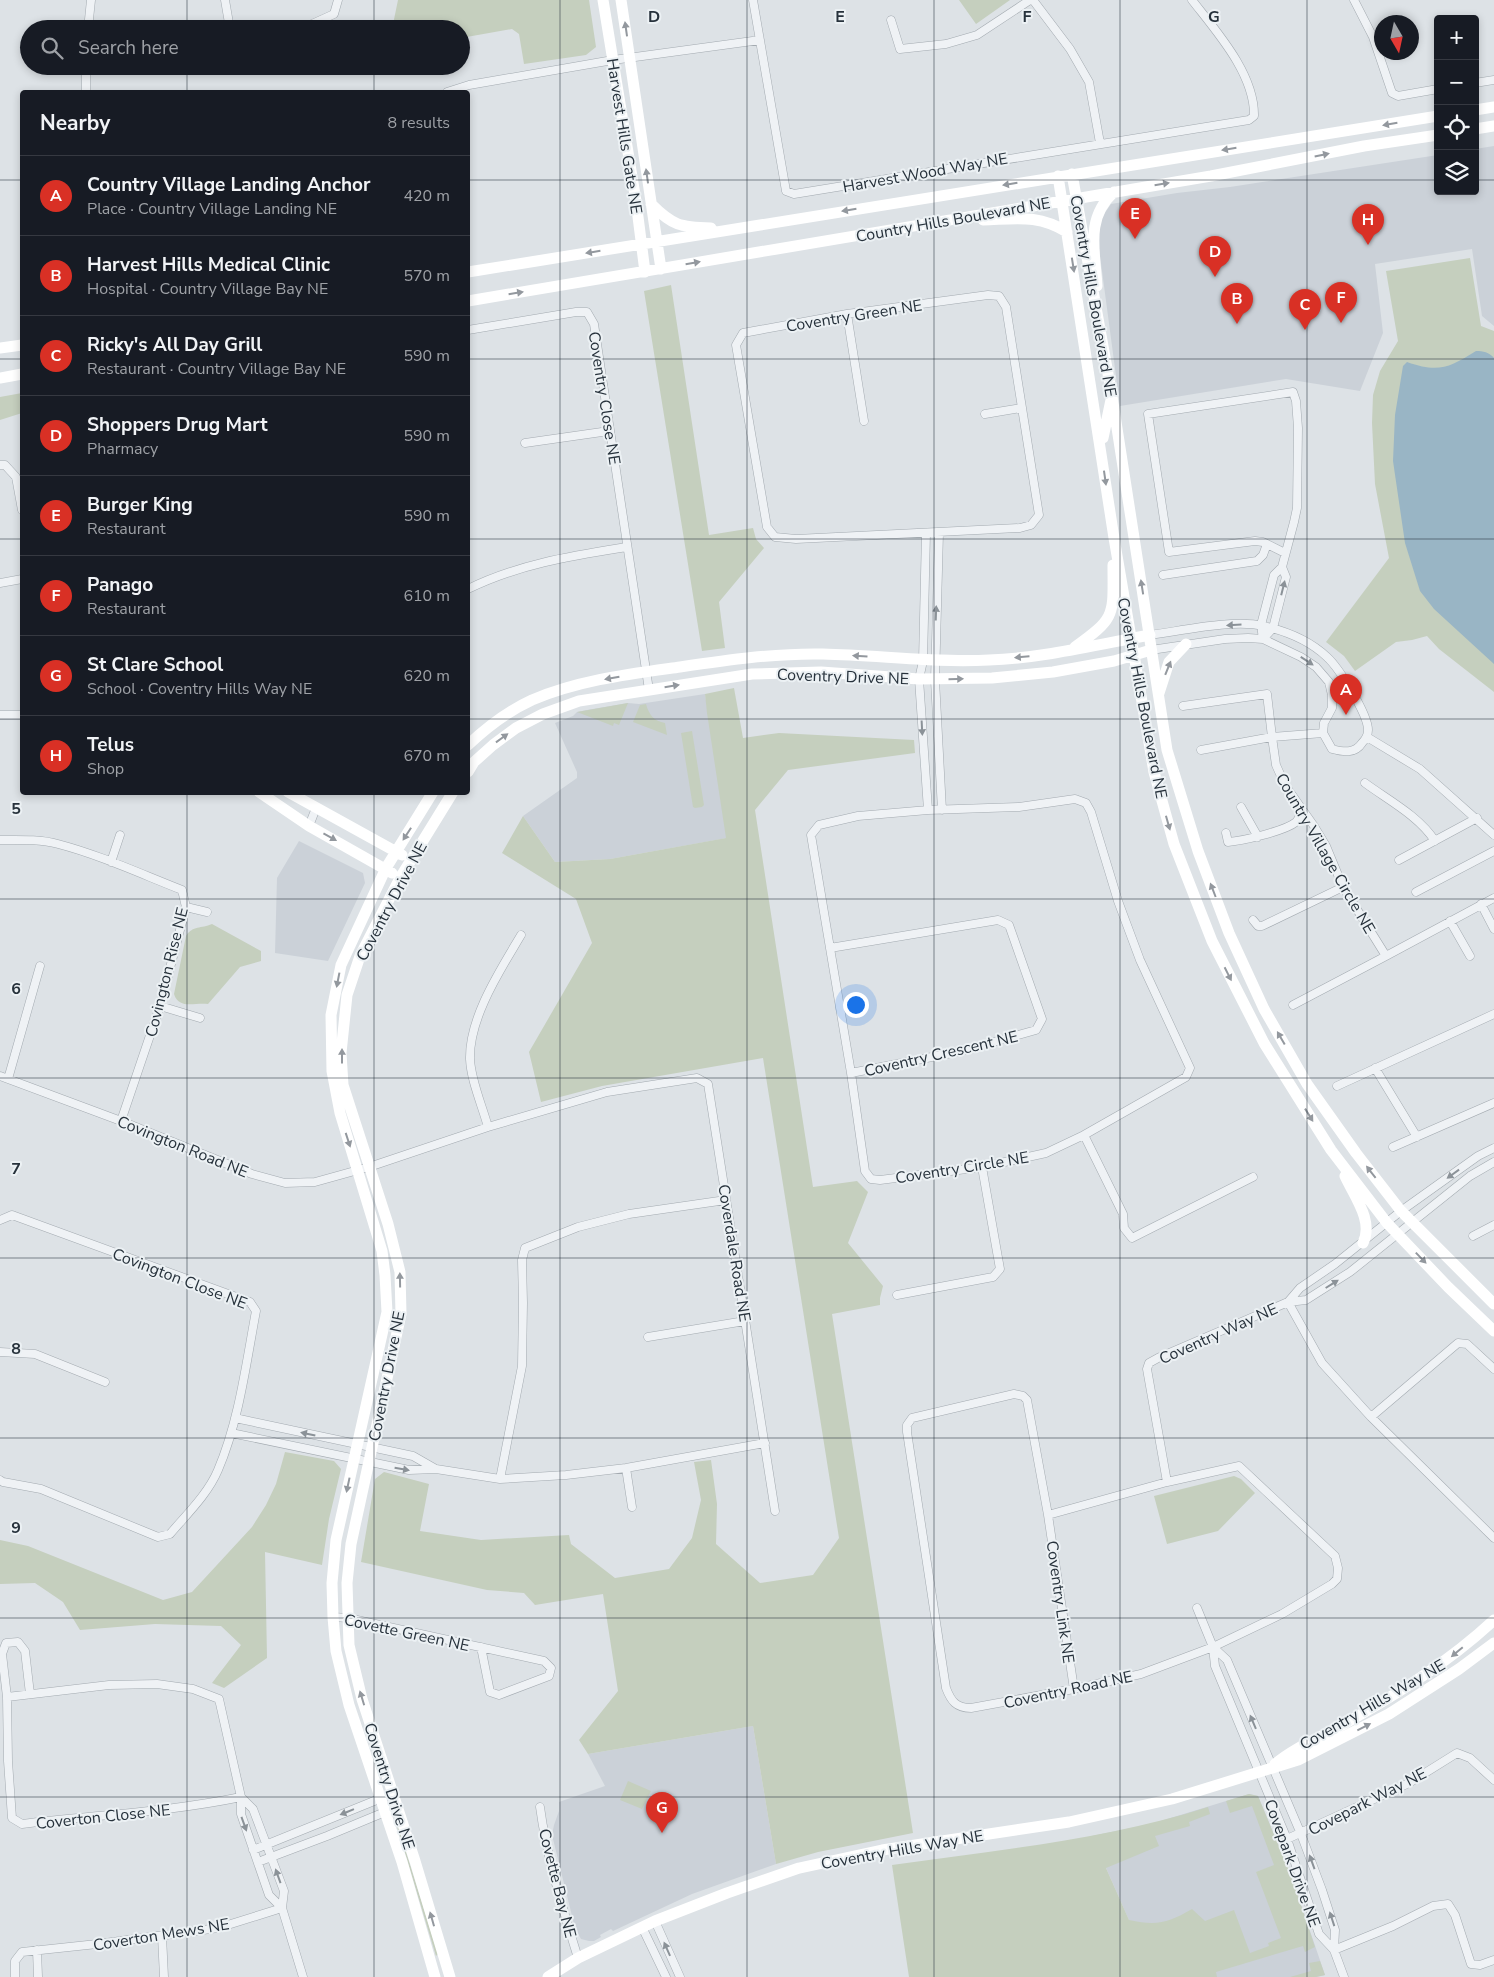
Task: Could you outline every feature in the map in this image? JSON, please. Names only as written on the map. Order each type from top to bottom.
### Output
[{"type":"street","points":[[89,20],[91,0]]},
{"type":"street","points":[[225,0],[228,20]]},
{"type":"street","points":[[321,20],[334,14],[338,0]]},
{"type":"street","name":"Harvest Hills Gate NE","points":[[603,0],[645,272]]},
{"type":"street","name":"Harvest Hills Gate NE","points":[[621,0],[660,269]]},
{"type":"street","name":"Harvest Wood Way NE","points":[[753,0],[786,191],[794,194],[1249,120],[1254,116],[1254,108],[1246,81],[1232,51],[1192,0]]},
{"type":"street","points":[[891,20],[900,49],[946,44],[977,35],[1032,0],[1070,49],[1088,82],[1100,143]]},
{"type":"street","points":[[1354,0],[1373,37],[1392,93],[1398,96],[1434,90]]},
{"type":"street","points":[[454,90],[470,85],[613,60],[760,40]]},
{"type":"street","points":[[86,75],[86,90]]},
{"type":"street","points":[[1479,82],[1494,80]]},
{"type":"street","points":[[1479,109],[1494,107]]},
{"type":"street","name":"Country Hills Boulevard NE","points":[[470,272],[1434,117]]},
{"type":"street","points":[[1479,128],[1494,126]]},
{"type":"street","name":"Country Hills Boulevard NE","points":[[470,301],[1114,192],[1434,135]]},
{"type":"street","name":"Coventry Hills Boulevard NE","points":[[1072,174],[1112,396],[1167,750],[1198,851],[1229,933],[1264,1009],[1307,1084],[1356,1153],[1401,1211],[1494,1304]]},
{"type":"street","name":"Coventry Hills Boulevard NE","points":[[1058,176],[1114,538],[1154,772],[1174,844],[1212,941],[1264,1043],[1331,1150],[1387,1223],[1448,1287],[1494,1331]]},
{"type":"street","points":[[1094,302],[1098,289],[1093,239],[1095,222],[1103,202],[1114,192]]},
{"type":"street","points":[[651,204],[666,218],[676,224],[735,229]]},
{"type":"street","points":[[941,221],[1028,218],[1050,222],[1067,232]]},
{"type":"street","name":"Coventry Green NE","points":[[988,295],[999,296],[1006,307],[1039,515],[1031,526],[939,533],[796,540],[774,537],[767,527],[736,345],[743,333],[847,314],[988,295]]},
{"type":"street","name":"Coventry Close NE","points":[[470,330],[576,312],[587,312],[594,324],[648,690]]},
{"type":"street","points":[[847,314],[864,421]]},
{"type":"street","points":[[0,348],[20,345]]},
{"type":"street","points":[[0,378],[20,374]]},
{"type":"street","points":[[1263,639],[1261,625],[1274,575],[1282,567],[1297,508],[1298,428],[1296,400],[1293,392],[1148,414],[1169,552],[1255,541],[1267,544],[1285,553]]},
{"type":"street","points":[[1101,454],[1106,414],[1112,396]]},
{"type":"street","points":[[985,414],[1021,408]]},
{"type":"street","points":[[525,443],[609,431]]},
{"type":"street","points":[[0,466],[5,465],[16,477],[20,499]]},
{"type":"street","points":[[926,533],[923,660],[919,679],[928,810]]},
{"type":"street","points":[[939,533],[934,680],[942,810]]},
{"type":"street","points":[[1070,650],[1099,630],[1108,620],[1112,611],[1114,538]]},
{"type":"street","points":[[1163,575],[1257,562],[1263,555],[1267,544]]},
{"type":"street","points":[[470,588],[517,569],[554,558],[627,547]]},
{"type":"street","points":[[1263,639],[1273,628],[1286,577],[1282,567]]},
{"type":"street","points":[[0,583],[20,579]]},
{"type":"street","points":[[1150,635],[1226,625],[1261,625],[1296,637],[1325,655],[1332,662],[1368,724],[1367,737],[1358,749],[1344,752],[1332,748],[1323,733],[1324,722],[1332,708],[1329,682],[1316,667],[1301,657],[1263,639],[1225,639],[1151,650]]},
{"type":"street","name":"Coventry Drive NE","points":[[470,743],[507,714],[532,700],[576,684],[646,671],[749,657],[822,654],[935,661],[990,660],[1049,655],[1150,635]]},
{"type":"street","points":[[1158,697],[1169,662],[1186,644]]},
{"type":"street","name":"Coventry Drive NE","points":[[470,769],[474,762],[493,745],[516,728],[543,714],[579,701],[752,674],[821,672],[934,680],[992,678],[1053,672],[1114,661],[1151,650]]},
{"type":"street","name":"Country Village Circle NE","points":[[1183,706],[1267,694],[1276,765],[1285,785],[1326,846],[1343,887],[1386,956]]},
{"type":"street","points":[[0,715],[20,715]]},
{"type":"street","points":[[1201,750],[1272,737],[1323,733]]},
{"type":"street","points":[[1367,737],[1420,768],[1494,835]]},
{"type":"street","points":[[1365,783],[1412,817],[1429,832],[1435,841]]},
{"type":"street","points":[[263,795],[309,826],[386,868],[400,878]]},
{"type":"street","points":[[293,795],[410,860]]},
{"type":"street","name":"Coventry Drive NE","points":[[431,795],[386,868],[348,950],[341,966],[331,1015],[332,1071],[340,1113],[388,1224],[400,1272],[401,1314],[351,1544],[348,1574],[349,1645],[356,1681],[416,1862],[448,1972]]},
{"type":"street","name":"Coventry Drive NE","points":[[434,1975],[402,1862],[379,1799],[347,1696],[336,1651],[333,1617],[333,1571],[336,1540],[387,1312],[386,1275],[382,1251],[343,1085],[341,1053],[347,995],[360,956],[400,878],[451,795]]},
{"type":"street","name":"Coventry Circle NE","points":[[1075,799],[1086,803],[1091,812],[1118,901],[1148,977],[1190,1068],[1186,1077],[1084,1136],[1046,1153],[982,1167],[880,1180],[871,1179],[865,1171],[851,1073],[811,835],[819,825],[858,816],[928,810],[1019,807],[1075,799]]},
{"type":"street","points":[[1241,807],[1258,837]]},
{"type":"street","points":[[309,826],[316,808]]},
{"type":"street","points":[[1226,833],[1228,842],[1258,837],[1294,823],[1300,816],[1302,808]]},
{"type":"street","points":[[1399,860],[1476,818]]},
{"type":"street","points":[[111,862],[120,835]]},
{"type":"street","name":"Covington Rise NE","points":[[0,840],[29,840],[57,844],[111,862],[182,890],[186,907],[160,1006],[121,1121]]},
{"type":"street","points":[[1416,892],[1494,851]]},
{"type":"street","points":[[1253,920],[1258,926],[1269,924],[1343,887]]},
{"type":"street","points":[[1293,1005],[1494,898]]},
{"type":"street","points":[[1481,904],[1494,929]]},
{"type":"street","points":[[186,907],[207,912]]},
{"type":"street","name":"Coventry Crescent NE","points":[[830,948],[998,920],[1009,925],[1042,1019],[1036,1030],[1008,1038],[962,1051],[851,1073]]},
{"type":"street","points":[[1450,921],[1470,956]]},
{"type":"street","points":[[488,1127],[470,1059],[474,1034],[489,990],[521,934]]},
{"type":"street","points":[[348,950],[360,956]]},
{"type":"street","points":[[8,1079],[40,966]]},
{"type":"street","points":[[160,1006],[200,1018]]},
{"type":"street","points":[[1337,1086],[1494,1014]]},
{"type":"street","points":[[1375,1068],[1417,1137]]},
{"type":"street","name":"Covington Road NE","points":[[0,1076],[121,1121],[252,1174],[286,1183],[315,1182],[364,1168]]},
{"type":"street","name":"Coverdale Road NE","points":[[364,1168],[488,1127],[607,1092],[697,1078],[708,1084],[775,1511]]},
{"type":"street","points":[[1393,1146],[1494,1103]]},
{"type":"street","points":[[1084,1136],[1123,1214],[1124,1228],[1132,1238],[1253,1176]]},
{"type":"street","name":"Coventry Way NE","points":[[1288,1302],[1300,1288],[1336,1264],[1401,1211],[1478,1156],[1494,1148]]},
{"type":"street","points":[[1331,1150],[1366,1221],[1368,1231],[1363,1243]]},
{"type":"street","name":"Coventry Way NE","points":[[1166,1482],[1147,1369],[1149,1363],[1288,1302],[1306,1300],[1350,1272],[1470,1176],[1494,1162]]},
{"type":"street","points":[[897,1295],[993,1276],[1000,1269],[982,1167]]},
{"type":"street","points":[[500,1478],[522,1366],[522,1260],[525,1248],[578,1227],[630,1214],[726,1200]]},
{"type":"street","name":"Covington Close NE","points":[[0,1220],[12,1215],[250,1302],[256,1311],[231,1433],[218,1472],[204,1493],[170,1534],[158,1536],[41,1489],[0,1480]]},
{"type":"street","points":[[1473,1236],[1494,1225]]},
{"type":"street","points":[[1288,1302],[1322,1363],[1371,1417],[1494,1538]]},
{"type":"street","points":[[648,1337],[745,1321]]},
{"type":"street","points":[[1371,1417],[1458,1344],[1467,1344],[1494,1369]]},
{"type":"street","points":[[0,1352],[35,1354],[105,1382]]},
{"type":"street","name":"Coventry Road NE","points":[[1014,1394],[1023,1396],[1028,1400],[1048,1515],[1166,1482],[1238,1466],[1335,1556],[1338,1568],[1337,1579],[1332,1584],[1282,1614],[1213,1647],[1141,1674],[1074,1689],[971,1708],[956,1705],[946,1688],[907,1425],[912,1418],[1014,1394]]},
{"type":"street","points":[[234,1418],[413,1456],[436,1469]]},
{"type":"street","points":[[231,1433],[409,1470],[436,1469],[500,1478],[566,1475],[626,1468],[765,1443]]},
{"type":"street","points":[[626,1468],[632,1507]]},
{"type":"street","name":"Coventry Link NE","points":[[1048,1515],[1074,1689]]},
{"type":"street","points":[[333,1571],[348,1574]]},
{"type":"street","points":[[1197,1608],[1213,1647]]},
{"type":"street","name":"Covette Green NE","points":[[333,1617],[348,1618],[481,1647],[544,1661],[551,1668],[548,1676],[499,1694],[490,1692],[481,1647]]},
{"type":"street","name":"Coventry Hills Way NE","points":[[1271,1767],[1288,1753],[1374,1707],[1450,1658],[1494,1620]]},
{"type":"street","points":[[30,1694],[25,1651],[18,1642],[6,1643],[2,1654],[7,1696],[30,1694],[109,1685],[157,1684],[193,1689],[219,1699],[241,1797],[241,1814],[269,1895],[282,1908]]},
{"type":"street","name":"Coventry Hills Way NE","points":[[548,1977],[578,1958],[655,1921],[726,1893],[799,1868],[882,1850],[1069,1822],[1172,1799],[1298,1760],[1389,1714],[1459,1669],[1494,1643]]},
{"type":"street","name":"Covepark Drive NE","points":[[1213,1647],[1227,1660],[1301,1834],[1335,1930],[1334,1950]]},
{"type":"street","name":"Covepark Drive NE","points":[[1213,1647],[1215,1666],[1258,1773],[1288,1839],[1319,1934],[1334,1950],[1344,1977]]},
{"type":"street","name":"Coverton Close NE","points":[[7,1696],[8,1761],[12,1818],[22,1824],[94,1815],[178,1808],[241,1797]]},
{"type":"street","name":"Covepark Way NE","points":[[1288,1839],[1409,1783],[1457,1752],[1470,1758],[1494,1780]]},
{"type":"street","points":[[253,1850],[392,1793]]},
{"type":"street","points":[[241,1797],[253,1809],[284,1891],[282,1908],[303,1977]]},
{"type":"street","points":[[258,1862],[397,1807]]},
{"type":"street","name":"Covette Bay NE","points":[[540,1807],[543,1832],[559,1898],[578,1958]]},
{"type":"street","points":[[322,1822],[327,1836]]},
{"type":"street","points":[[1334,1950],[1394,1926],[1432,1906],[1448,1904],[1455,1915],[1471,1964],[1480,1965],[1494,1960]]},
{"type":"street","name":"Coverton Mews NE","points":[[15,1977],[15,1961],[22,1952],[218,1928],[282,1908]]},
{"type":"street","points":[[655,1921],[680,1977]]},
{"type":"street","points":[[642,1927],[666,1977]]},
{"type":"street","points":[[162,1936],[164,1977]]},
{"type":"street","points":[[37,1950],[38,1977]]},
{"type":"street","points":[[434,1975],[448,1972]]},
{"type":"shaded area","points":[[1494,146],[1494,326],[1482,316],[1472,249],[1375,264],[1383,333],[1360,391],[1286,379],[1120,406],[1096,226],[1111,204],[1434,156],[1434,195],[1479,195],[1479,148]]},
{"type":"shaded area","points":[[705,694],[727,838],[610,859],[555,862],[523,816],[577,778],[577,772],[555,723],[573,716],[577,712],[587,710]]},
{"type":"shaded area","points":[[299,841],[363,873],[365,883],[328,961],[275,953],[277,878]]},
{"type":"shaded area","points":[[753,1726],[776,1864],[692,1894],[613,1931],[611,1929],[594,1941],[581,1939],[575,1928],[552,1835],[559,1811],[559,1802],[605,1786],[588,1754]]},
{"type":"shaded area","points":[[1249,1794],[1258,1796],[1292,1878],[1325,1975],[1316,1977],[1154,1977],[1092,1836],[1151,1824]]},
{"type":"green space","points":[[398,0],[589,0],[596,47],[586,55],[524,64],[519,34],[512,29],[470,36],[470,20],[394,20]]},
{"type":"green space","points":[[959,0],[1010,0],[976,24]]},
{"type":"green space","points":[[1470,258],[1481,326],[1494,331],[1494,692],[1439,649],[1427,636],[1396,642],[1355,671],[1344,656],[1326,642],[1389,558],[1375,484],[1372,423],[1373,395],[1380,371],[1398,341],[1386,271]]},
{"type":"green space","points":[[671,285],[709,535],[753,528],[756,539],[764,548],[719,602],[725,648],[702,651],[644,291]]},
{"type":"green space","points":[[20,393],[20,414],[0,420],[0,397]]},
{"type":"green space","points":[[734,688],[743,738],[779,733],[914,740],[915,753],[788,770],[755,810],[813,1187],[857,1181],[868,1192],[848,1243],[883,1286],[880,1305],[832,1314],[913,1833],[818,1852],[776,1864],[753,1726],[588,1754],[579,1740],[618,1691],[603,1594],[535,1605],[524,1593],[487,1590],[361,1562],[375,1479],[384,1472],[429,1484],[420,1531],[481,1540],[569,1535],[571,1544],[615,1578],[669,1569],[692,1538],[701,1500],[694,1462],[711,1460],[717,1504],[716,1544],[760,1583],[813,1575],[839,1538],[763,1058],[602,1086],[541,1102],[529,1052],[592,943],[576,899],[502,853],[523,816],[555,862],[610,859],[726,838],[705,694]]},
{"type":"green space","points":[[628,703],[619,725],[614,723],[613,726],[577,712]]},
{"type":"green space","points":[[646,704],[652,717],[665,723],[667,735],[633,722],[640,705]]},
{"type":"green space","points":[[692,731],[704,805],[695,808],[693,807],[681,733]]},
{"type":"green space","points":[[212,924],[261,951],[261,961],[240,967],[208,1004],[184,1004],[176,999],[174,994],[186,936],[191,930]]},
{"type":"green space","points":[[285,1452],[334,1461],[341,1469],[329,1519],[322,1565],[265,1552],[267,1658],[224,1688],[212,1683],[241,1645],[221,1626],[155,1624],[80,1630],[63,1602],[35,1583],[0,1584],[0,1540],[28,1546],[163,1600],[192,1592],[252,1527],[266,1505],[276,1484]]},
{"type":"green space","points":[[1234,1476],[1241,1479],[1255,1493],[1218,1531],[1167,1544],[1154,1496]]},
{"type":"green space","points":[[628,1781],[651,1791],[642,1809],[620,1800]]},
{"type":"green space","points":[[1249,1794],[1258,1796],[1292,1878],[1315,1947],[1305,1952],[1303,1946],[1216,1972],[1217,1977],[909,1977],[892,1865],[1091,1836],[1130,1828],[1208,1807],[1210,1814],[1189,1822],[1190,1826],[1155,1836],[1159,1846],[1106,1868],[1129,1920],[1147,1923],[1162,1922],[1192,1909],[1205,1921],[1234,1910],[1250,1953],[1269,1946],[1268,1943],[1281,1938],[1256,1872],[1274,1865],[1252,1806],[1230,1813],[1226,1801]]},
{"type":"green space","points":[[396,1823],[438,1954],[436,1956]]},
{"type":"green space","points":[[1320,1961],[1325,1975],[1290,1977],[1311,1971],[1309,1963]]},
{"type":"water","points":[[1476,351],[1486,352],[1494,358],[1494,664],[1434,609],[1420,591],[1405,543],[1393,461],[1395,415],[1403,366],[1407,362],[1427,367],[1443,367]]},
{"type":"place","name":"Burger King","points":[[1135,239]]},
{"type":"place","name":"Telus","points":[[1368,245]]},
{"type":"place","name":"Shoppers Drug Mart","points":[[1215,277]]},
{"type":"place","name":"Panago","points":[[1341,323]]},
{"type":"place","name":"Harvest Hills Medical Clinic","points":[[1237,324]]},
{"type":"place","name":"Ricky's All Day Grill","points":[[1305,330]]},
{"type":"place","name":"Country Village Landing Anchor","points":[[1346,715]]},
{"type":"place","name":"St Clare School","points":[[662,1833]]}]
